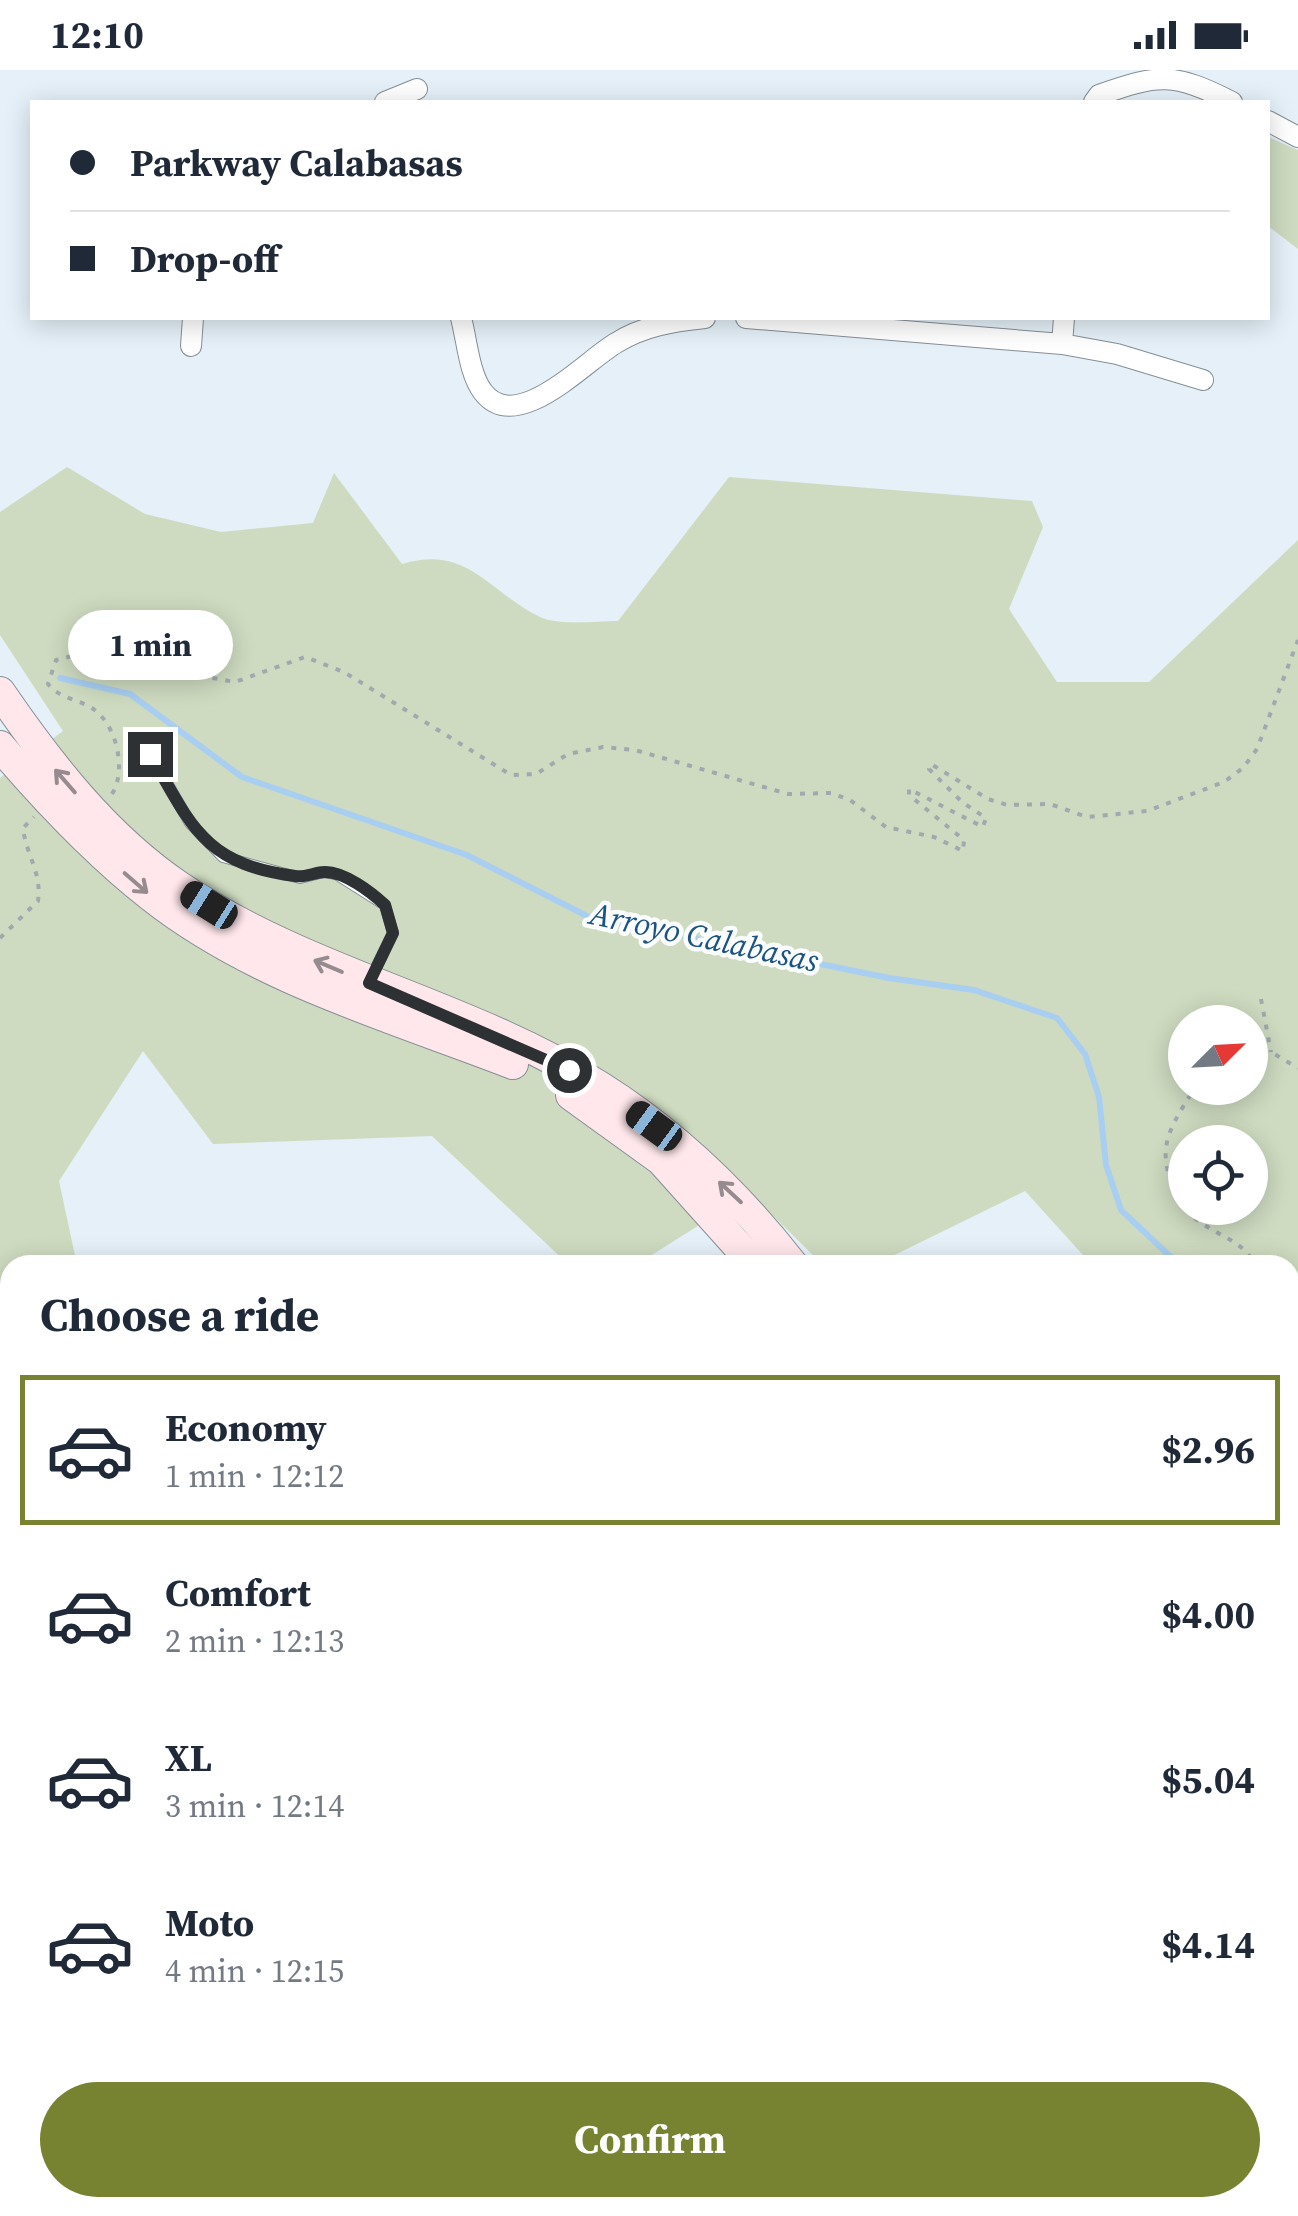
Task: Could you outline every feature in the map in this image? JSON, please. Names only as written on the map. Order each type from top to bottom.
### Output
[{"type":"street","points":[[1095,100],[1099,95],[1152,76],[1204,88],[1228,100]]},
{"type":"street","points":[[389,100],[417,87]]},
{"type":"street","points":[[1270,122],[1298,136]]},
{"type":"street","points":[[191,346],[192,320]]},
{"type":"street","points":[[462,320],[484,392],[499,404],[518,406],[536,400],[617,342],[664,322],[684,320]]},
{"type":"street","points":[[770,320],[1062,344],[1203,380]]},
{"type":"street","points":[[1062,344],[1064,320]]},
{"type":"street","points":[[0,692],[18,753],[154,899],[258,962],[516,1065],[589,1104],[661,1160],[746,1255]]},
{"type":"street","points":[[74,809],[193,895],[302,955],[511,1042],[598,1085],[682,1147],[752,1212],[786,1255]]},
{"type":"lane","points":[[150,754],[190,823],[223,857],[300,878],[324,872],[336,874],[385,905],[393,933],[369,983]]},
{"type":"path","points":[[0,938],[38,901],[39,874],[23,828],[38,814],[109,800],[122,770],[108,726],[97,711],[48,684],[51,665],[56,660],[121,644],[151,646],[207,677],[235,682],[306,657],[344,672],[512,776],[536,774],[568,754],[604,747],[635,750],[788,794],[831,793],[850,800],[886,827],[934,837],[963,850],[964,840],[910,795],[910,789],[983,827],[986,818],[962,802],[928,768],[932,764],[988,799],[1007,804],[1050,804],[1088,817],[1146,811],[1224,782],[1243,768],[1257,749],[1298,640]]},
{"type":"path","points":[[1261,999],[1270,1052],[1298,1068]]},
{"type":"path","points":[[1168,1135],[1162,1153],[1168,1173]]},
{"type":"path","points":[[1202,1225],[1243,1247],[1248,1255]]},
{"type":"green space","points":[[1270,138],[1298,150],[1298,249],[1270,228]]},
{"type":"green space","points":[[67,467],[145,514],[221,532],[313,523],[334,473],[402,564],[444,560],[461,565],[540,617],[578,622],[618,621],[729,477],[1032,501],[1043,527],[1009,609],[1057,682],[1149,682],[1298,540],[1298,1255],[1083,1255],[1025,1191],[894,1255],[813,1255],[750,1193],[652,1255],[558,1255],[432,1136],[213,1144],[143,1051],[59,1181],[75,1255],[0,1255],[0,778],[63,731],[0,635],[0,512]]},
{"type":"waterway","name":"Arroyo Calabasas","points":[[60,678],[130,694],[242,777],[467,855],[589,917],[889,978],[974,990],[1057,1018],[1085,1054],[1099,1097],[1106,1165],[1121,1210],[1169,1255]]},
{"type":"route","points":[[150,754],[190,823],[223,857],[300,878],[324,872],[336,874],[385,905],[393,922],[393,933],[369,983],[569,1070]]}]
